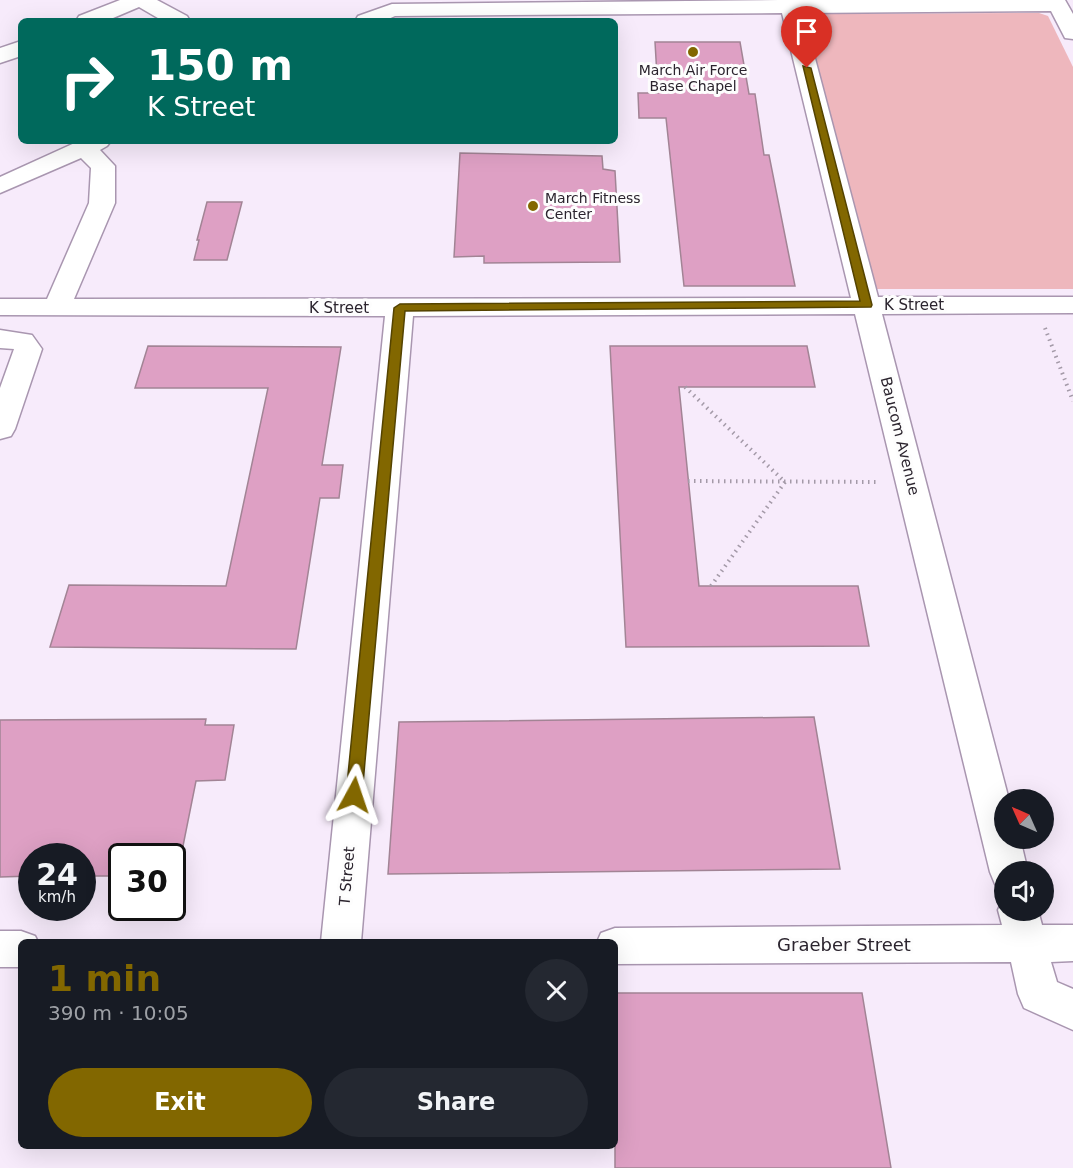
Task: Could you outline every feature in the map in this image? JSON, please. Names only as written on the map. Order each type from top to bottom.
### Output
[{"type":"street","points":[[104,18],[141,0],[174,18]]},
{"type":"street","points":[[371,18],[398,3],[1057,3],[1073,33]]},
{"type":"street","name":"Baucom Avenue","points":[[790,3],[1006,861]]},
{"type":"street","points":[[0,56],[18,49]]},
{"type":"street","points":[[0,186],[92,144],[103,166],[102,203],[57,307]]},
{"type":"street","name":"K Street","points":[[0,307],[400,308],[1073,304]]},
{"type":"street","name":"T Street","points":[[341,939],[400,308]]},
{"type":"street","points":[[0,339],[22,341],[28,349],[0,429]]},
{"type":"street","points":[[1023,927],[1039,993],[1073,1010]]},
{"type":"street","name":"Graeber Street","points":[[618,946],[1023,927],[1073,943]]},
{"type":"street","points":[[0,949],[18,949]]},
{"type":"path","points":[[1043,322],[1073,401]]},
{"type":"path","points":[[685,387],[785,482]]},
{"type":"path","points":[[688,481],[877,482]]},
{"type":"path","points":[[711,586],[785,482]]},
{"type":"shaded area","points":[[1039,13],[1048,16],[1073,67],[1073,289],[876,289],[803,16],[810,14]]},
{"type":"building","points":[[655,42],[740,42],[749,94],[755,94],[764,155],[769,155],[795,286],[684,286],[666,118],[639,118],[638,93],[658,93]]},
{"type":"building","points":[[460,153],[602,156],[603,169],[615,171],[620,262],[484,263],[484,256],[454,257]]},
{"type":"building","points":[[207,202],[242,202],[227,260],[194,260]]},
{"type":"building","points":[[148,346],[341,347],[322,465],[343,465],[339,498],[320,498],[296,649],[50,647],[69,585],[226,586],[268,388],[135,388]]},
{"type":"building","points":[[610,346],[807,346],[815,387],[679,387],[699,586],[858,586],[869,646],[626,647]]},
{"type":"building","points":[[814,717],[840,869],[388,874],[399,722]]},
{"type":"building","points":[[206,719],[205,725],[234,725],[225,780],[196,781],[184,843],[108,843],[108,876],[96,876],[96,843],[18,843],[18,876],[0,877],[0,720]]},
{"type":"building","points":[[618,993],[862,993],[891,1168],[615,1168],[615,1149],[618,1149]]},
{"type":"place","name":"March Air Force Base Chapel","points":[[693,52]]},
{"type":"place","name":"March Fitness Center","points":[[533,206]]},
{"type":"route","points":[[354,795],[400,308],[867,305],[807,68]]}]
